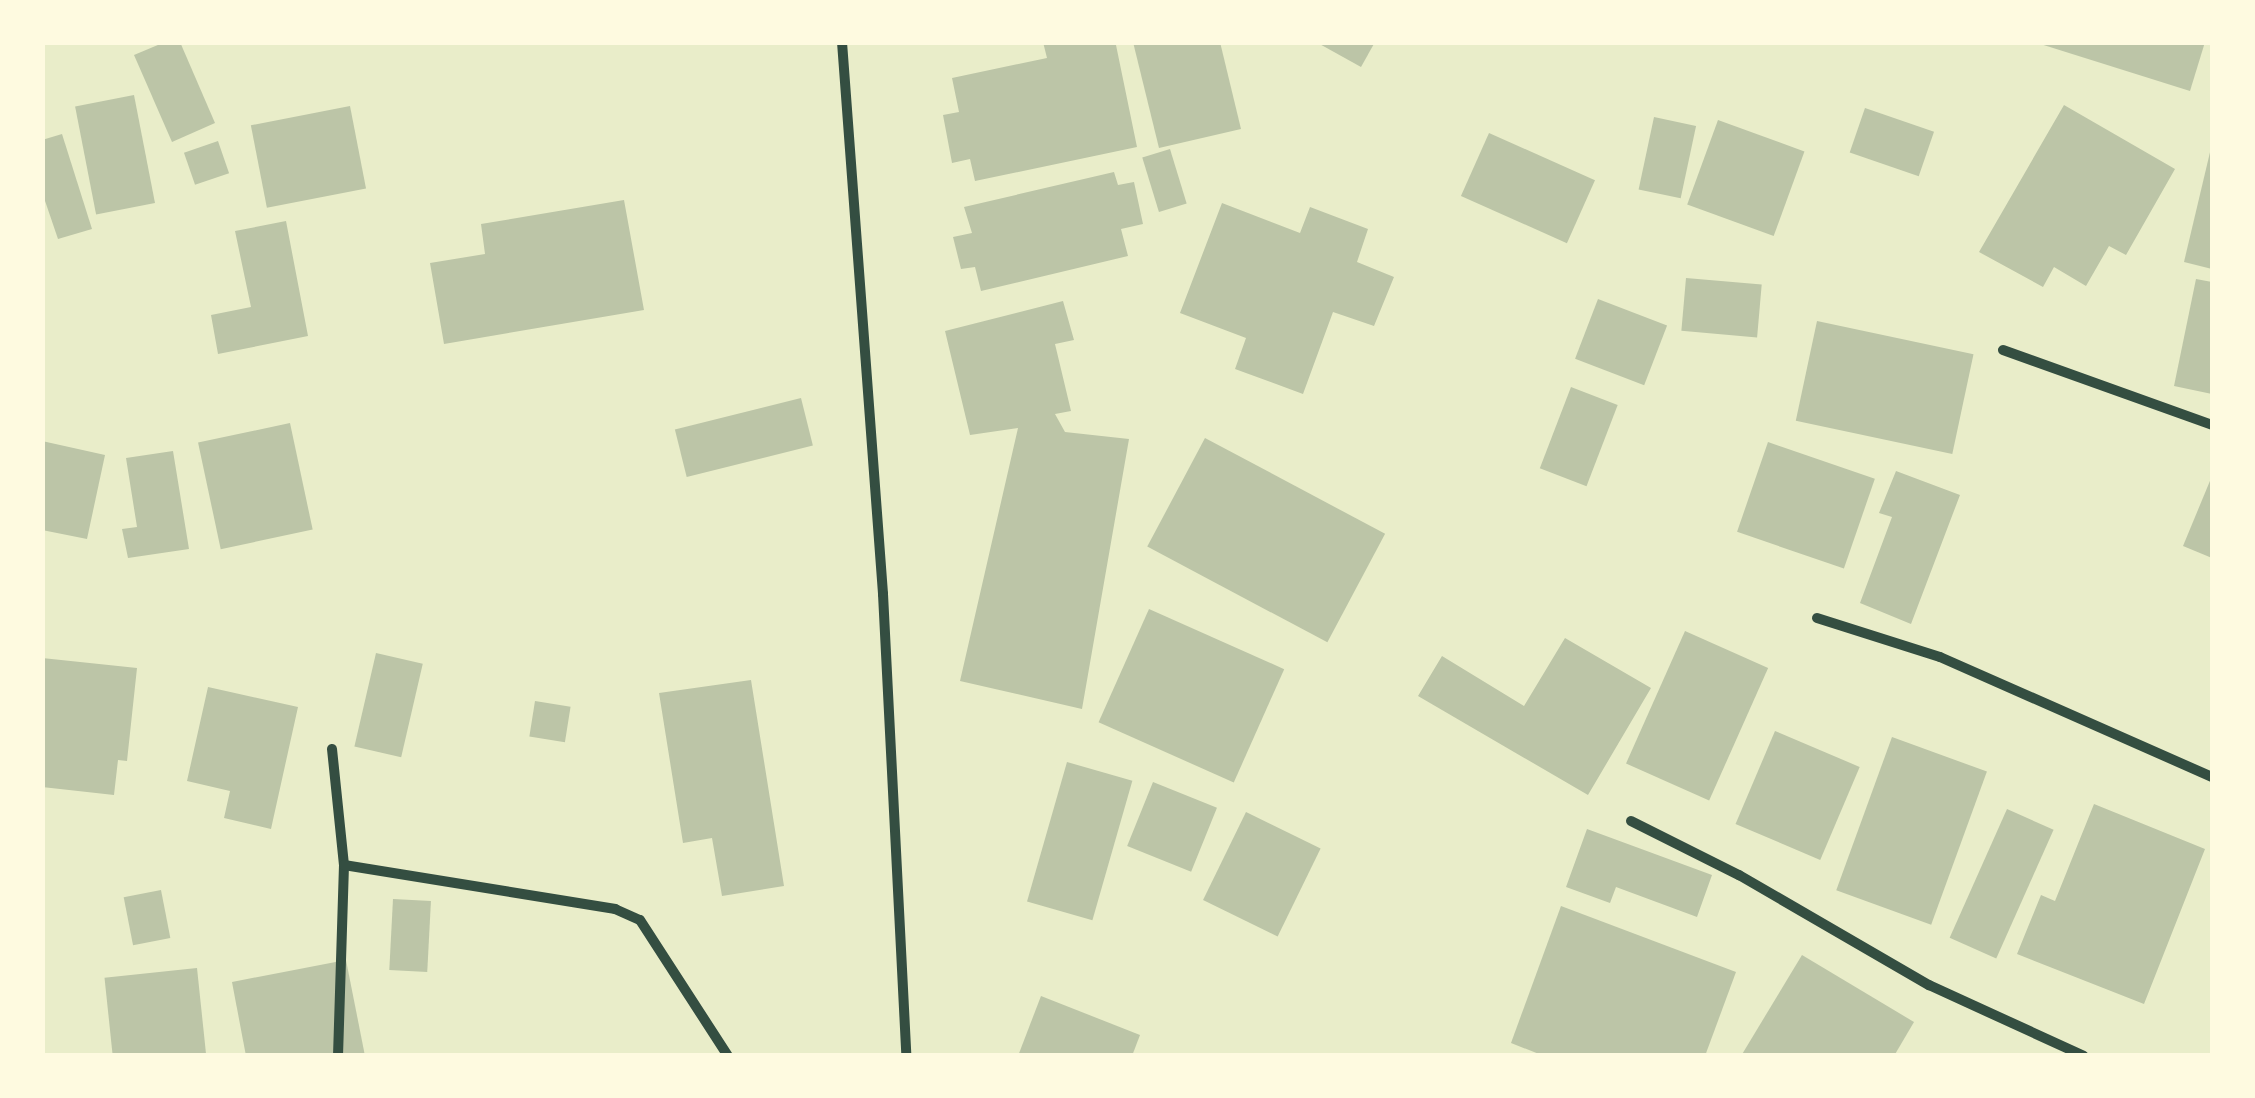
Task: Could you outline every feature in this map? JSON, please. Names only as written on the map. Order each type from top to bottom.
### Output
[{"type":"street","points":[[842,42],[883,594],[906,1056]]},
{"type":"street","points":[[2003,350],[2212,426]]},
{"type":"street","points":[[1817,618],[1940,658],[2212,777]]},
{"type":"street","points":[[332,749],[344,865],[338,1056]]},
{"type":"street","points":[[1631,821],[1739,875],[1929,984],[2084,1056]]},
{"type":"street","points":[[344,865],[615,909],[640,920],[728,1056]]},
{"type":"building","points":[[165,42],[180,42],[215,123],[172,142],[134,55]]},
{"type":"building","points":[[1043,42],[1116,45],[1137,147],[975,181],[970,159],[952,163],[943,115],[959,112],[952,78],[1047,58]]},
{"type":"building","points":[[1133,42],[1220,42],[1241,129],[1159,148]]},
{"type":"building","points":[[1316,42],[1375,42],[1361,67]]},
{"type":"building","points":[[2034,42],[2205,42],[2190,91]]},
{"type":"building","points":[[134,95],[155,203],[96,214],[75,106]]},
{"type":"building","points":[[2064,105],[2175,169],[2126,255],[2109,246],[2086,286],[2054,267],[2043,287],[1979,252]]},
{"type":"building","points":[[350,106],[366,188],[267,208],[251,125]]},
{"type":"building","points":[[1865,108],[1934,132],[1919,176],[1850,152]]},
{"type":"building","points":[[1654,117],[1696,126],[1681,198],[1639,189]]},
{"type":"building","points":[[1718,120],[1804,151],[1774,236],[1687,205]]},
{"type":"building","points":[[1489,133],[1595,180],[1567,243],[1461,196]]},
{"type":"building","points":[[62,134],[92,229],[58,239],[42,192],[42,140]]},
{"type":"building","points":[[218,141],[229,173],[195,185],[184,153]]},
{"type":"building","points":[[1170,149],[1187,204],[1159,212],[1142,157]]},
{"type":"building","points":[[2212,149],[2212,269],[2184,262]]},
{"type":"building","points":[[1114,172],[1118,185],[1134,182],[1143,224],[1121,229],[1128,256],[981,291],[975,267],[961,269],[953,237],[972,233],[964,207]]},
{"type":"building","points":[[624,200],[644,310],[444,344],[430,263],[485,254],[481,224]]},
{"type":"building","points":[[1222,203],[1300,233],[1310,207],[1368,229],[1357,262],[1394,277],[1374,326],[1333,312],[1303,394],[1235,369],[1246,338],[1180,313]]},
{"type":"building","points":[[286,221],[308,336],[218,354],[211,315],[251,307],[235,231]]},
{"type":"building","points":[[1686,278],[1762,285],[1757,337],[1681,331]]},
{"type":"building","points":[[2196,279],[2212,282],[2212,394],[2174,386]]},
{"type":"building","points":[[1598,299],[1667,326],[1644,385],[1575,359]]},
{"type":"building","points":[[1063,301],[1074,340],[1055,344],[1071,411],[1055,414],[1065,432],[1129,439],[1082,709],[960,681],[1018,428],[970,435],[945,331]]},
{"type":"building","points":[[1817,321],[1974,354],[1952,454],[1796,421]]},
{"type":"building","points":[[1571,387],[1618,405],[1587,486],[1540,468]]},
{"type":"building","points":[[801,398],[813,446],[687,477],[675,429]]},
{"type":"building","points":[[290,423],[313,530],[221,549],[198,443]]},
{"type":"building","points":[[1205,438],[1385,534],[1327,642],[1147,547]]},
{"type":"building","points":[[42,441],[105,455],[87,539],[42,530]]},
{"type":"building","points":[[1768,442],[1875,479],[1844,569],[1737,532]]},
{"type":"building","points":[[173,451],[189,549],[128,558],[122,529],[137,527],[126,458]]},
{"type":"building","points":[[1896,471],[1960,495],[1911,624],[1860,603],[1892,517],[1879,513]]},
{"type":"building","points":[[2212,476],[2212,558],[2183,546]]},
{"type":"building","points":[[1149,609],[1284,669],[1234,782],[1099,722]]},
{"type":"building","points":[[1685,631],[1768,668],[1709,800],[1626,763]]},
{"type":"building","points":[[1565,638],[1651,688],[1588,795],[1418,696],[1442,656],[1524,706]]},
{"type":"building","points":[[376,653],[423,664],[401,757],[354,747]]},
{"type":"building","points":[[42,658],[137,668],[127,761],[118,760],[114,795],[42,787]]},
{"type":"building","points":[[751,680],[784,886],[722,896],[712,838],[683,843],[659,693]]},
{"type":"building","points":[[208,687],[298,707],[271,829],[224,818],[230,791],[187,781]]},
{"type":"building","points":[[535,701],[571,707],[565,742],[529,737]]},
{"type":"building","points":[[1775,731],[1860,767],[1820,860],[1736,824]]},
{"type":"building","points":[[1892,737],[1987,772],[1931,925],[1836,890]]},
{"type":"building","points":[[1067,762],[1132,781],[1092,920],[1027,901]]},
{"type":"building","points":[[1153,782],[1217,808],[1191,872],[1127,846]]},
{"type":"building","points":[[2094,804],[2205,849],[2144,1004],[2017,954],[2041,895],[2055,901]]},
{"type":"building","points":[[2007,809],[2054,830],[1996,959],[1950,938]]},
{"type":"building","points":[[1246,812],[1321,848],[1278,936],[1203,900]]},
{"type":"building","points":[[1587,829],[1712,875],[1697,917],[1616,887],[1610,903],[1566,887]]},
{"type":"building","points":[[161,890],[170,938],[133,945],[124,897]]},
{"type":"building","points":[[393,899],[431,901],[427,972],[389,970]]},
{"type":"building","points":[[1561,906],[1736,972],[1705,1056],[1544,1056],[1511,1043]]},
{"type":"building","points":[[1802,955],[1914,1022],[1894,1056],[1741,1056]]},
{"type":"building","points":[[346,960],[365,1056],[246,1056],[232,982]]},
{"type":"building","points":[[197,968],[206,1056],[113,1056],[105,978]]},
{"type":"building","points":[[1041,996],[1140,1035],[1132,1056],[1018,1056]]}]
